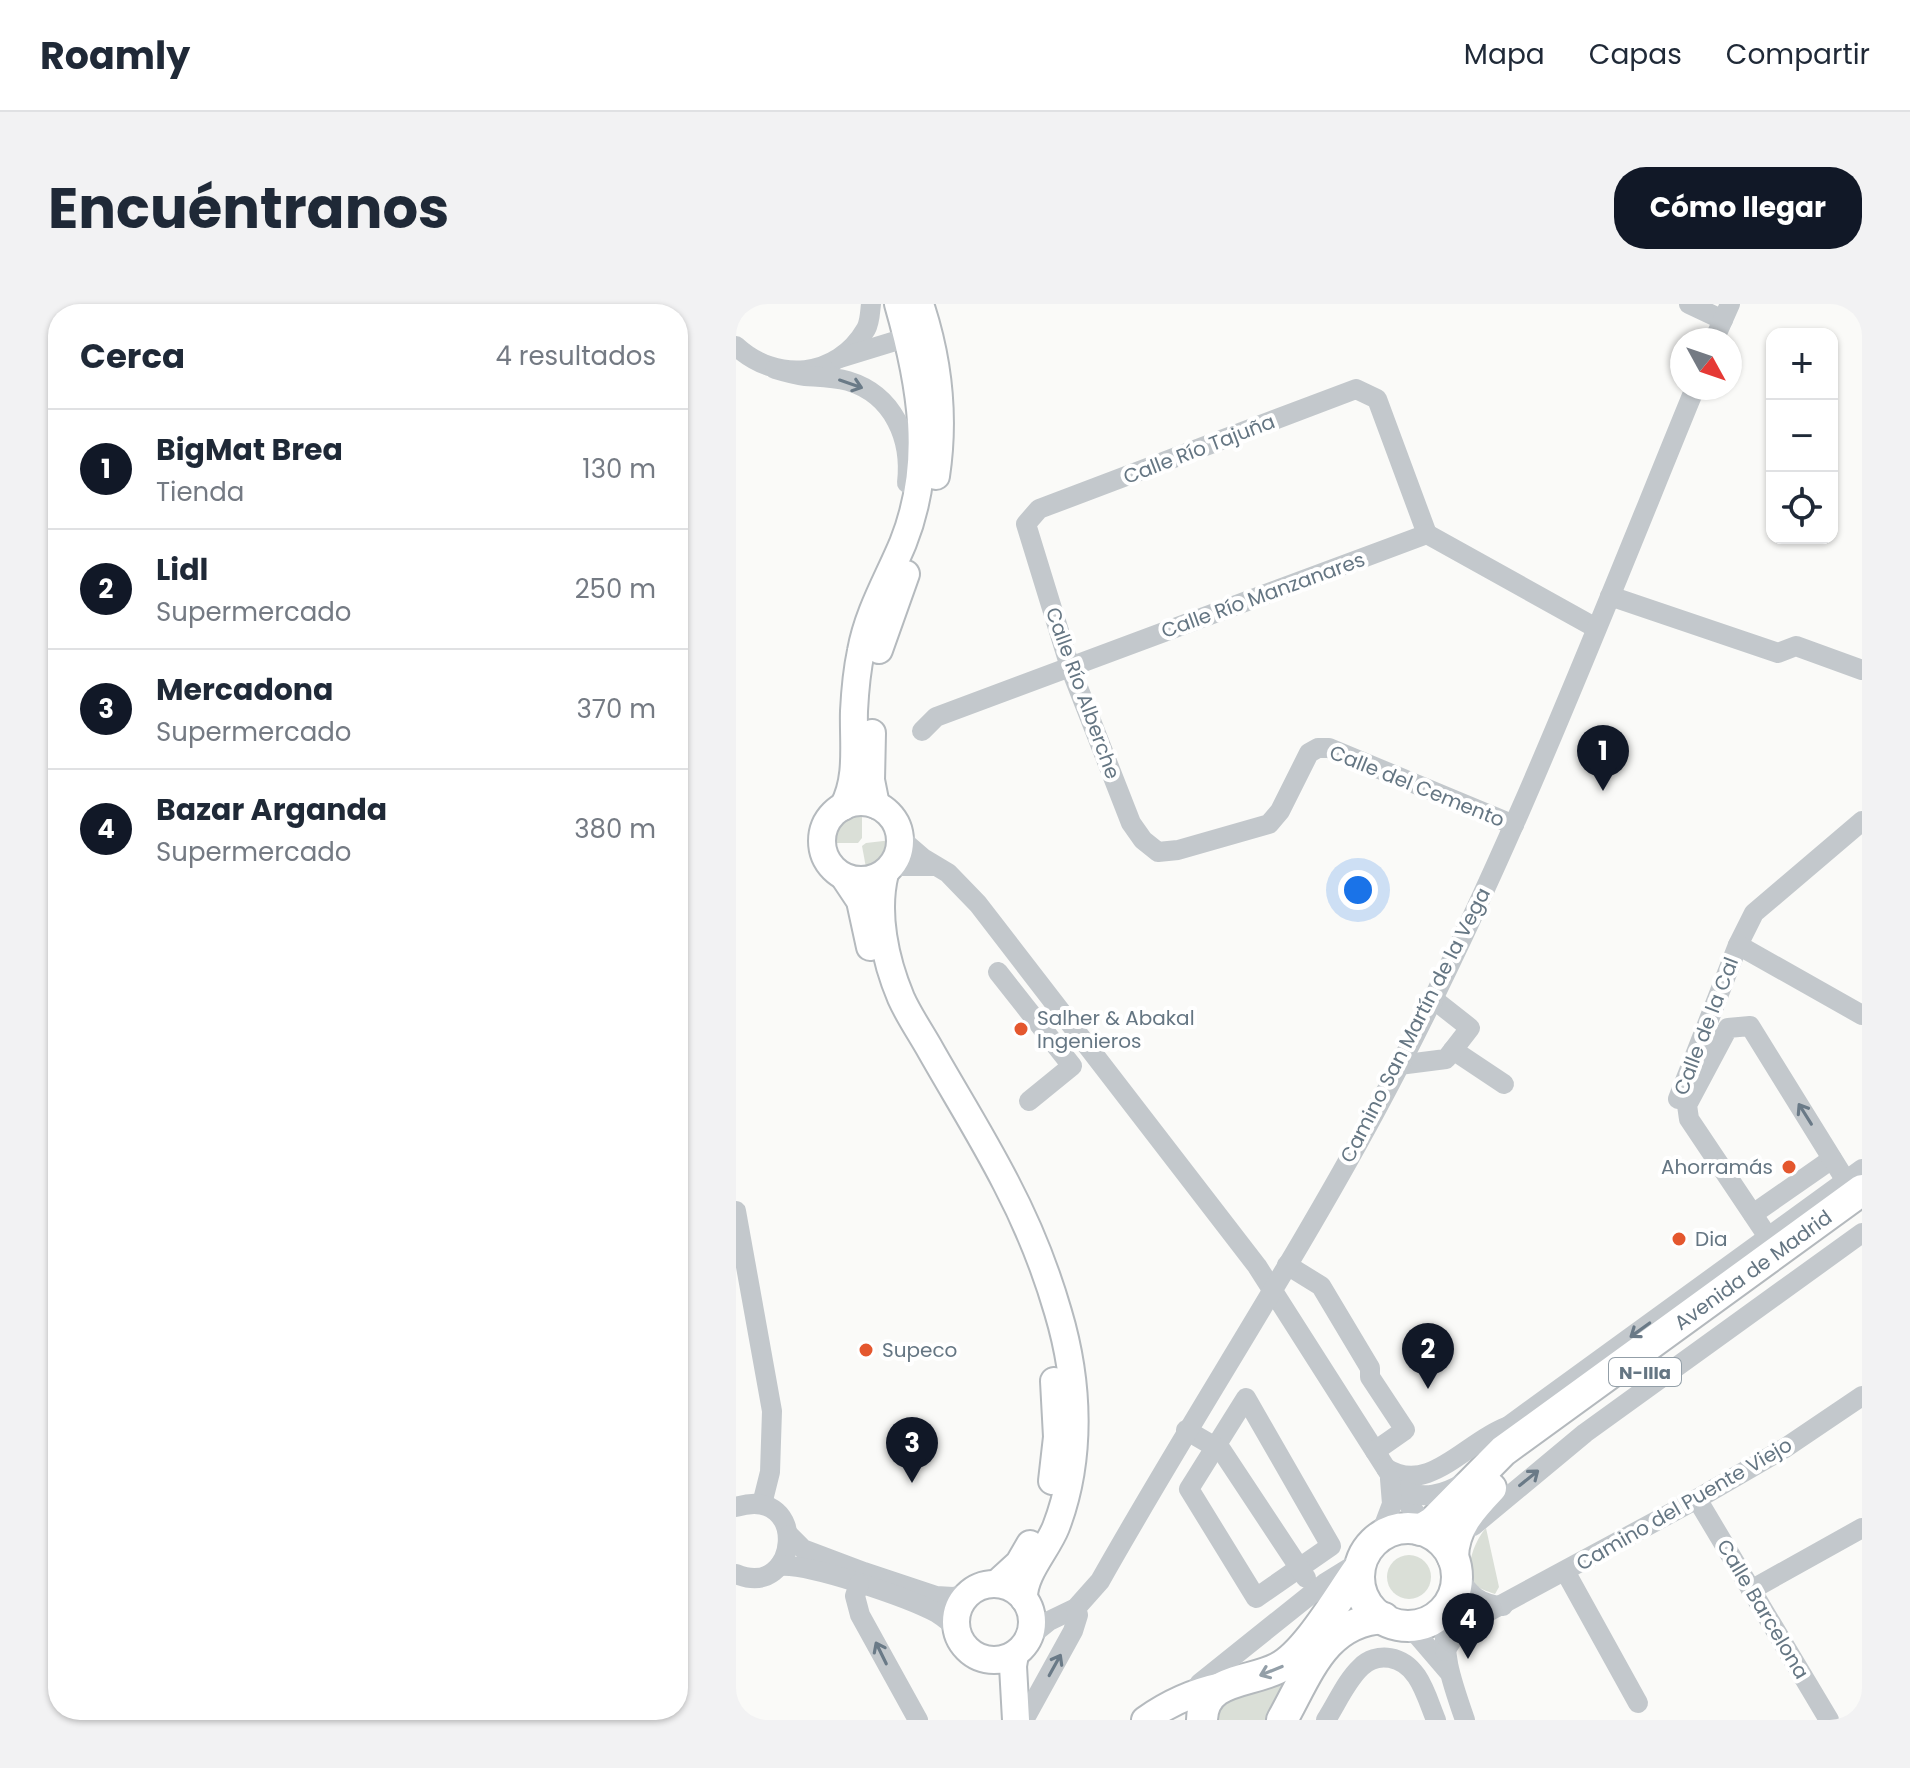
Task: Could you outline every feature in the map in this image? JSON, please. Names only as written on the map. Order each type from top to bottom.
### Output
[{"type":"highway","name":"Avenida de Madrid","points":[[1440,1546],[1481,1472],[1503,1451],[1857,1180]]},
{"type":"highway","name":"Avenida de Madrid","points":[[1440,1546],[1462,1523],[1472,1507],[1515,1467],[1862,1213]]},
{"type":"highway","points":[[1206,1700],[1289,1662],[1359,1567],[1371,1544],[1380,1536],[1403,1528],[1440,1546]]},
{"type":"highway","name":"N-IIIa","points":[[1440,1546],[1457,1588],[1446,1609]]},
{"type":"highway","points":[[1359,1567],[1358,1583],[1365,1599],[1375,1612],[1392,1621]]},
{"type":"highway","points":[[1282,1720],[1315,1663],[1342,1629],[1369,1619],[1425,1623],[1446,1609]]},
{"type":"main road","points":[[843,807],[853,782],[854,710],[861,649],[876,600],[904,540],[918,485],[922,450],[918,381],[898,304]]},
{"type":"main road","points":[[876,805],[871,780],[872,711],[878,653],[918,545],[935,486],[941,427],[940,391],[931,337],[920,304]]},
{"type":"main road","points":[[889,869],[872,879],[858,881],[844,877],[833,869],[825,857],[822,840],[828,820],[843,807],[861,802],[876,805],[888,812],[897,823],[901,839],[899,855],[889,869],[880,897],[889,961],[901,998],[1006,1183],[1038,1247],[1069,1359],[1075,1445],[1065,1503],[1040,1560],[1027,1581],[1027,1604],[1033,1622],[1013,1666],[1016,1720]]},
{"type":"main road","points":[[844,877],[860,901],[873,969],[888,1008],[993,1193],[1023,1257],[1044,1322],[1054,1382],[1057,1425],[1049,1498],[1026,1552],[996,1584]]},
{"type":"main road","points":[[1022,1646],[1001,1660],[987,1660],[968,1650],[957,1630],[956,1616],[968,1594],[979,1587],[996,1584],[1011,1588],[1027,1604]]},
{"type":"main road","points":[[987,1660],[1004,1694],[1003,1720]]},
{"type":"main road","points":[[1145,1720],[1166,1705],[1206,1700]]},
{"type":"street","points":[[775,369],[801,371],[822,367],[849,351],[867,327],[871,304]]},
{"type":"street","points":[[1689,304],[1726,312]]},
{"type":"street","points":[[834,360],[915,335],[919,337],[930,383],[940,391]]},
{"type":"street","points":[[736,346],[752,361],[775,369],[802,376],[848,381],[869,391],[889,410],[905,436],[909,463],[903,513],[884,584]]},
{"type":"street","name":"Calle Río Tajuña","points":[[1026,524],[1039,509],[1356,389],[1377,399],[1427,534]]},
{"type":"street","name":"Camino San Martín de la Vega","points":[[1022,1646],[1056,1617],[1076,1608],[1100,1581],[1375,1112],[1514,825],[1690,400]]},
{"type":"street","name":"Calle Río Alberche","points":[[1026,524],[1070,667],[1131,823],[1143,840],[1158,852],[1178,850],[1269,824]]},
{"type":"street","points":[[1427,534],[1596,628]]},
{"type":"street","name":"Calle Río Manzanares","points":[[922,731],[936,717],[1427,534]]},
{"type":"street","points":[[1610,596],[1778,653],[1796,646],[1862,670]]},
{"type":"street","name":"Calle del Cemento","points":[[1269,824],[1280,811],[1309,753],[1318,748],[1329,748],[1514,825]]},
{"type":"street","points":[[1738,945],[1754,913],[1862,821]]},
{"type":"street","points":[[901,839],[961,884],[1019,957],[1272,1289],[1400,1490],[1476,1599],[1503,1606]]},
{"type":"street","points":[[889,869],[921,864],[938,866]]},
{"type":"street","name":"Calle de la Cal","points":[[1675,1107],[1738,945],[1862,1015]]},
{"type":"street","points":[[1019,957],[993,976],[1072,1066],[1029,1101]]},
{"type":"street","points":[[1399,1065],[1446,1059],[1470,1028],[1432,998]]},
{"type":"street","points":[[1381,1459],[1400,1477],[1429,1474],[1490,1433],[1507,1427],[1768,1237],[1857,1180],[1832,1159],[1750,1026],[1728,1028],[1687,1105],[1689,1119],[1768,1237]]},
{"type":"street","points":[[1453,1050],[1504,1084]]},
{"type":"street","points":[[1753,1214],[1832,1159]]},
{"type":"street","points":[[737,1225],[772,1411],[770,1478],[762,1504]]},
{"type":"street","points":[[1440,1546],[1479,1520],[1585,1433],[1862,1233]]},
{"type":"street","points":[[1287,1265],[1321,1286],[1370,1368],[1370,1377],[1405,1430],[1381,1459]]},
{"type":"street","name":"Camino del Puente Viejo","points":[[1447,1661],[1456,1634],[1465,1627],[1785,1448],[1862,1396]]},
{"type":"street","points":[[1246,1398],[1331,1546],[1256,1598],[1189,1489],[1217,1448],[1246,1398]]},
{"type":"street","points":[[1400,1490],[1410,1495],[1431,1496],[1459,1485],[1481,1472],[1488,1454],[1507,1427]]},
{"type":"street","points":[[1186,1430],[1222,1451],[1314,1592]]},
{"type":"street","points":[[1380,1536],[1392,1504],[1391,1487],[1381,1459]]},
{"type":"street","name":"Calle Barcelona","points":[[1697,1499],[1829,1720]]},
{"type":"street","points":[[736,1507],[749,1503],[762,1504],[775,1511],[784,1521],[789,1535],[789,1546],[779,1566],[768,1574],[754,1578],[736,1574]]},
{"type":"street","points":[[1751,1590],[1862,1528]]},
{"type":"street","points":[[789,1535],[803,1549],[936,1596],[968,1594]]},
{"type":"street","points":[[779,1566],[813,1569],[859,1584],[936,1612],[957,1630]]},
{"type":"street","points":[[1206,1700],[1200,1683],[1348,1567],[1359,1567]]},
{"type":"street","points":[[1565,1571],[1638,1703]]},
{"type":"street","points":[[859,1584],[855,1596],[860,1615],[918,1720]]},
{"type":"street","points":[[1027,1604],[1041,1617],[1056,1617]]},
{"type":"street","points":[[1024,1720],[1073,1631],[1078,1615],[1076,1608]]},
{"type":"street","points":[[1446,1609],[1447,1661],[1465,1720]]},
{"type":"street","points":[[1392,1621],[1418,1636],[1447,1661]]},
{"type":"street","points":[[1326,1720],[1361,1667],[1371,1660],[1385,1657],[1400,1660],[1415,1671],[1436,1720]]},
{"type":"shaded area","points":[[862,813],[862,838],[858,843],[832,843],[841,822]]},
{"type":"shaded area","points":[[892,840],[886,860],[867,873],[862,846]]},
{"type":"shaded area","points":[[1486,1528],[1499,1587],[1495,1594],[1477,1586],[1471,1576],[1472,1553]]},
{"type":"shaded area","points":[[1409,1555],[1424,1562],[1431,1577],[1424,1592],[1409,1599],[1394,1592],[1387,1577],[1394,1562]]},
{"type":"shaded area","points":[[1352,1603],[1358,1611],[1272,1720],[1216,1720],[1217,1708]]},
{"type":"place","name":"BigMat Brea","points":[[1603,791]]},
{"type":"place","name":"Salher & Abakal Ingenieros","points":[[1021,1029]]},
{"type":"place","name":"Ahorramás","points":[[1789,1167]]},
{"type":"place","name":"Dia","points":[[1679,1239]]},
{"type":"place","name":"Supeco","points":[[866,1350]]},
{"type":"place","name":"Lidl","points":[[1428,1389]]},
{"type":"place","name":"Mercadona","points":[[912,1483]]},
{"type":"place","name":"Bazar Arganda","points":[[1468,1659]]}]
